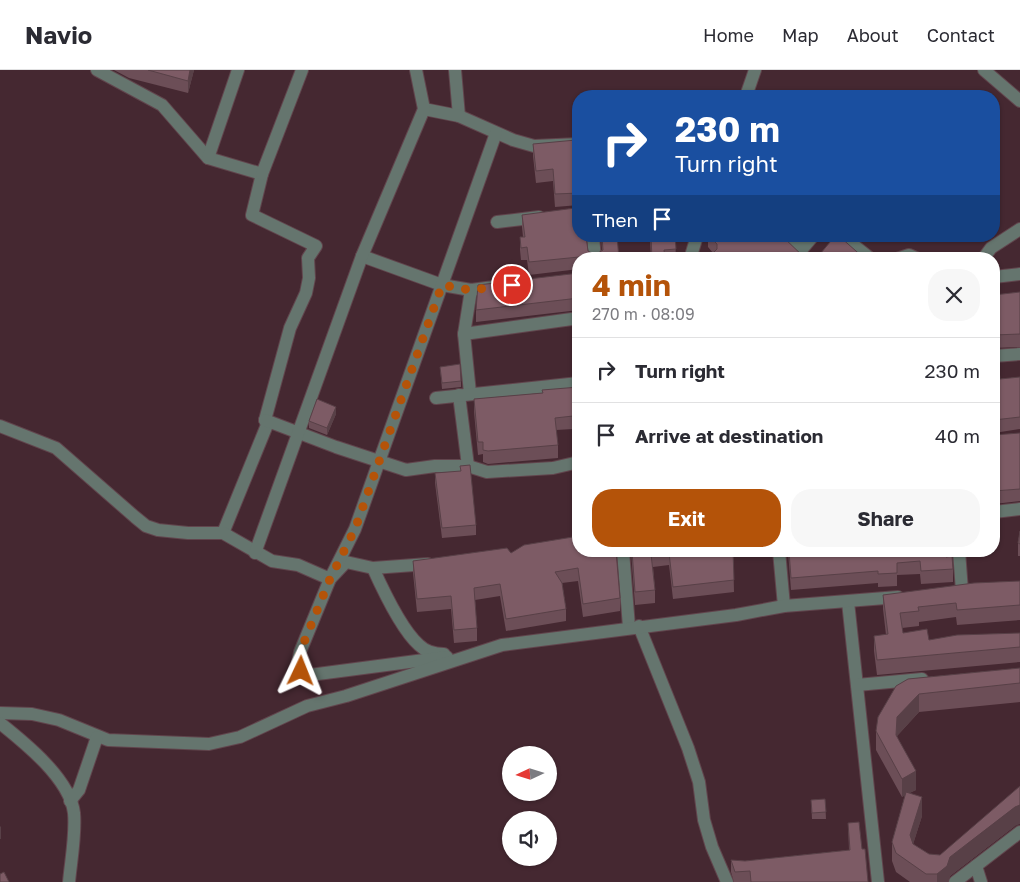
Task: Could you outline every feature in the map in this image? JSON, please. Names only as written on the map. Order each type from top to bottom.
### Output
[{"type":"street","points":[[97,70],[162,105],[208,158],[262,174]]},
{"type":"street","points":[[208,158],[238,70]]},
{"type":"street","points":[[223,534],[267,425],[265,420],[290,328],[306,293],[310,278],[308,258],[316,246],[252,215],[262,174],[302,70]]},
{"type":"street","points":[[254,553],[362,256],[424,109],[416,70]]},
{"type":"street","points":[[455,70],[459,116]]},
{"type":"street","points":[[748,90],[755,70]]},
{"type":"street","points":[[984,70],[1020,101]]},
{"type":"street","points":[[424,109],[459,116],[496,133],[534,146],[572,144]]},
{"type":"street","points":[[466,654],[310,675],[301,671],[298,662],[300,652],[330,579],[355,529],[496,133]]},
{"type":"street","points":[[497,222],[552,215]]},
{"type":"street","points":[[987,252],[990,248],[1020,230]]},
{"type":"street","points":[[789,242],[802,249],[808,242]]},
{"type":"street","points":[[850,242],[862,252]]},
{"type":"street","points":[[362,256],[442,285],[470,290],[503,286]]},
{"type":"street","points":[[1000,276],[1020,274]]},
{"type":"street","points":[[468,466],[464,394],[464,334],[470,290]]},
{"type":"street","points":[[464,334],[572,319]]},
{"type":"street","points":[[1000,356],[1020,354]]},
{"type":"street","points":[[436,398],[572,384]]},
{"type":"street","points":[[265,420],[298,431],[336,448],[406,470],[435,466],[468,466],[487,472],[553,468],[572,464]]},
{"type":"street","points":[[0,426],[56,448],[146,526],[172,532],[223,534],[272,562],[298,565],[330,579]]},
{"type":"street","points":[[1000,511],[1020,509]]},
{"type":"street","points":[[624,557],[634,627],[688,748],[699,782],[704,820],[712,847],[727,882]]},
{"type":"street","points":[[780,557],[784,606]]},
{"type":"street","points":[[959,557],[962,590]]},
{"type":"street","points":[[330,579],[346,562],[373,568],[440,562]]},
{"type":"street","points":[[373,568],[410,636],[420,646],[440,654],[466,654]]},
{"type":"street","points":[[0,713],[32,714],[59,720],[97,737],[208,744],[229,740],[300,708],[417,674],[466,654],[502,644],[736,615],[784,606],[914,595]]},
{"type":"street","points":[[848,602],[878,882]]},
{"type":"street","points":[[857,685],[934,678]]},
{"type":"street","points":[[0,723],[23,741],[56,776],[70,801],[74,824],[69,882]]},
{"type":"street","points":[[70,801],[79,790],[97,737]]},
{"type":"street","points":[[955,882],[1020,832]]},
{"type":"street","points":[[976,866],[980,882]]},
{"type":"building","points":[[148,70],[190,70],[188,81]]},
{"type":"building","points":[[572,140],[572,193],[555,194],[553,169],[536,171],[533,144]]},
{"type":"building","points":[[572,208],[572,242],[587,242],[590,252],[572,252],[572,258],[529,262],[527,247],[521,248],[520,237],[525,237],[522,215]]},
{"type":"building","points":[[602,242],[618,242],[618,252],[600,252],[603,250]]},
{"type":"building","points":[[651,242],[675,242],[676,249],[664,250],[664,252],[652,252]]},
{"type":"building","points":[[715,242],[788,242],[799,252],[714,252],[717,249]]},
{"type":"building","points":[[830,242],[846,242],[857,252],[822,252]]},
{"type":"building","points":[[572,274],[572,299],[476,310],[478,285]]},
{"type":"building","points":[[1020,292],[1020,334],[1000,335],[1000,294]]},
{"type":"building","points":[[460,364],[461,381],[442,383],[440,367]]},
{"type":"building","points":[[1020,377],[1020,417],[1000,419],[1000,379]]},
{"type":"building","points":[[572,388],[572,416],[555,418],[558,445],[483,450],[483,442],[478,442],[474,399],[543,393],[542,390]]},
{"type":"building","points":[[317,399],[336,407],[327,428],[309,421]]},
{"type":"building","points":[[1020,433],[1020,489],[1000,491],[1000,435]]},
{"type":"building","points":[[470,465],[476,525],[442,528],[435,473],[461,471],[460,466]]},
{"type":"building","points":[[572,537],[572,557],[617,557],[620,598],[583,604],[578,568],[555,572],[562,583],[566,609],[506,619],[500,584],[474,588],[477,628],[454,630],[451,596],[417,599],[413,561],[507,548],[511,553],[524,545]]},
{"type":"building","points":[[632,557],[651,557],[655,590],[635,592]]},
{"type":"building","points":[[669,557],[733,557],[734,580],[673,587]]},
{"type":"building","points":[[789,557],[952,557],[953,569],[921,571],[920,561],[897,563],[897,573],[878,574],[878,571],[791,578]]},
{"type":"building","points":[[1020,581],[1020,605],[957,610],[956,603],[918,607],[919,611],[900,613],[903,633],[927,629],[929,640],[957,635],[1020,633],[1020,647],[877,660],[874,636],[888,634],[883,595],[974,583]]},
{"type":"building","points":[[1020,668],[1020,683],[919,694],[897,717],[896,735],[916,771],[902,779],[876,731],[878,717],[896,686],[908,679]]},
{"type":"building","points":[[1020,786],[1020,805],[950,857],[947,866],[937,874],[926,874],[896,853],[892,842],[906,792],[922,797],[910,835],[913,844],[929,854],[940,855]]},
{"type":"building","points":[[825,799],[826,812],[812,813],[811,800]]},
{"type":"building","points":[[859,822],[862,849],[865,849],[868,882],[751,882],[750,871],[735,872],[731,860],[745,861],[850,850],[848,823]]},
{"type":"building","points":[[4,872],[9,882],[0,882],[0,874]]},
{"type":"route","points":[[301,671],[298,662],[300,652],[330,579],[355,529],[442,285],[470,290],[512,285]]}]
